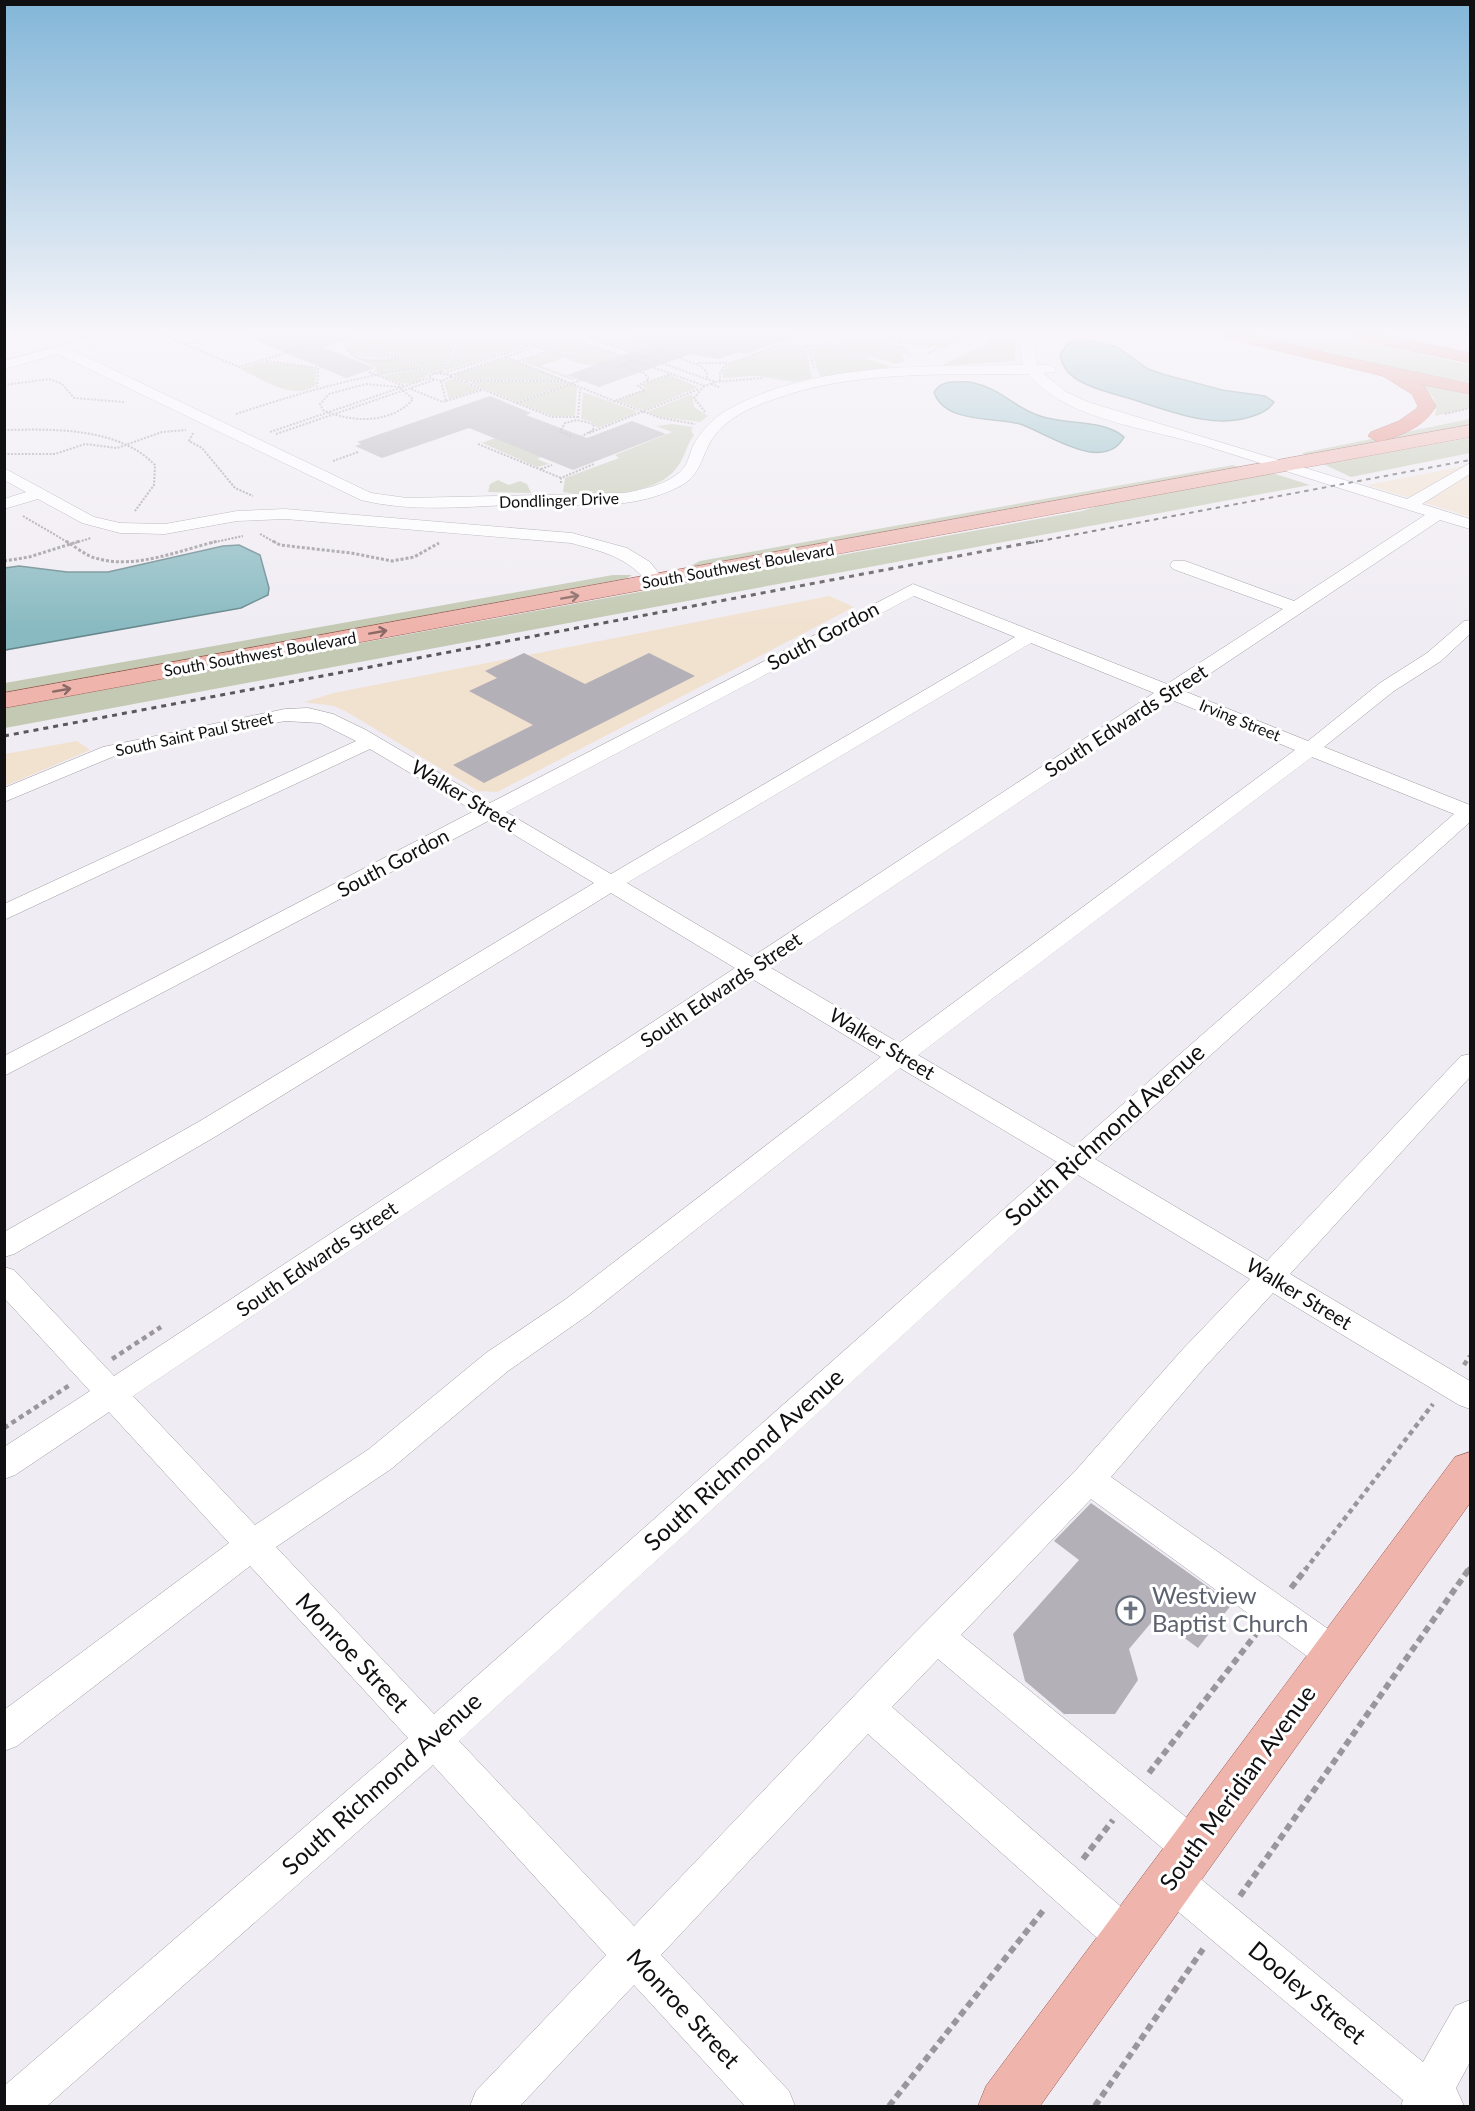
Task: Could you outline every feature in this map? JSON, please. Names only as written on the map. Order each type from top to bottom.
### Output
[{"type":"highway","points":[[1378,436],[1385,433]]},
{"type":"main road","name":"South Southwest Boulevard","points":[[4,701],[1255,456],[1393,433]]},
{"type":"main road","name":"South Southwest Boulevard","points":[[119,658],[650,574],[1285,467],[1462,433]]},
{"type":"main road","name":"South Meridian Avenue","points":[[1006,2106],[1470,1470]]},
{"type":"street","name":"Dondlinger Drive","points":[[233,433],[367,496],[385,501],[407,503],[603,500],[647,492],[683,477],[692,468],[703,441],[711,433]]},
{"type":"street","points":[[1178,433],[1470,524]]},
{"type":"street","points":[[1409,505],[1470,468]]},
{"type":"street","points":[[6,474],[88,520],[140,530],[271,513],[452,528],[590,541],[614,548],[650,574]]},
{"type":"street","points":[[11,508],[40,493]]},
{"type":"street","name":"South Edwards Street","points":[[4,1465],[113,1395],[1438,514]]},
{"type":"street","points":[[1179,565],[1297,608]]},
{"type":"street","name":"Irving Street","points":[[909,591],[913,589],[1031,635],[1470,812]]},
{"type":"street","name":"South Gordon","points":[[4,1067],[909,591]]},
{"type":"street","points":[[4,1733],[252,1545],[380,1459],[497,1362],[586,1300],[900,1055],[1225,813],[1387,687],[1434,657],[1470,625]]},
{"type":"street","points":[[4,1246],[209,1128],[515,940],[1031,635]]},
{"type":"street","name":"Walker Street","points":[[285,715],[308,714],[326,718],[371,741],[1460,1390]]},
{"type":"street","name":"South Saint Paul Street","points":[[4,796],[110,751],[285,715]]},
{"type":"street","points":[[4,913],[371,741]]},
{"type":"street","name":"South Richmond Avenue","points":[[15,2106],[433,1740],[1077,1160],[1470,812]]},
{"type":"street","points":[[491,2106],[936,1636],[1089,1479],[1270,1276],[1470,1062]]},
{"type":"street","name":"Monroe Street","points":[[4,1278],[774,2106]]},
{"type":"street","points":[[1089,1479],[1335,1655]]},
{"type":"street","name":"Dooley Street","points":[[936,1636],[1131,1797],[1183,1864],[1222,1922],[1431,2102]]},
{"type":"street","points":[[867,1709],[1128,1939]]},
{"type":"street","points":[[1431,2102],[1470,2020]]},
{"type":"path","points":[[80,433],[129,444]]},
{"type":"path","points":[[4,454],[22,452],[55,454],[85,444],[117,448],[161,433]]},
{"type":"path","points":[[192,433],[194,434],[189,441],[202,448],[228,482],[241,492],[258,496]]},
{"type":"path","points":[[250,441],[273,433]]},
{"type":"path","points":[[250,441],[277,433]]},
{"type":"path","points":[[561,433],[571,436]]},
{"type":"path","points":[[582,436],[589,433]]},
{"type":"path","points":[[478,444],[561,478],[594,464]]},
{"type":"path","points":[[540,470],[552,465]]},
{"type":"path","points":[[561,478],[561,486]]},
{"type":"path","points":[[11,508],[96,559],[107,562],[129,561],[250,535]]},
{"type":"path","points":[[256,534],[279,545],[351,553],[392,561],[414,557],[435,548],[452,528]]},
{"type":"path","points":[[889,2106],[1274,1611],[1460,1390],[1470,1356]]},
{"type":"path","points":[[1095,2106],[1470,1568]]},
{"type":"shaded area","points":[[1470,465],[1470,517],[1367,485]]},
{"type":"shaded area","points":[[829,596],[854,607],[497,792],[478,791],[347,712],[334,706],[304,702],[334,693]]},
{"type":"shaded area","points":[[77,741],[90,750],[5,786],[5,754]]},
{"type":"green space","points":[[671,433],[692,433],[694,435],[675,470],[665,479],[653,485],[622,493],[563,492],[565,478],[619,458],[615,455]]},
{"type":"green space","points":[[1403,433],[1439,433],[1307,456],[1302,453]]},
{"type":"green space","points":[[495,438],[542,457],[537,459],[549,464],[537,467],[482,443]]},
{"type":"green space","points":[[1470,438],[1470,453],[1351,477],[1323,464]]},
{"type":"green space","points":[[1233,465],[1241,468],[706,567],[689,567],[700,561]]},
{"type":"green space","points":[[1269,472],[1310,485],[5,728],[5,708],[1082,511],[1112,502]]},
{"type":"green space","points":[[498,480],[509,485],[520,481],[527,484],[531,493],[488,492],[490,484]]},
{"type":"green space","points":[[613,575],[632,575],[618,583],[5,694],[5,683]]},
{"type":"water","points":[[1040,433],[1117,433],[1124,437],[1115,448],[1103,452],[1089,452]]},
{"type":"water","points":[[239,545],[260,555],[269,588],[268,595],[241,608],[5,650],[5,568],[19,566],[67,572],[108,572],[223,546]]},
{"type":"building","points":[[384,433],[456,433],[382,458],[355,446],[361,444],[357,442]]},
{"type":"building","points":[[480,433],[572,433],[587,438],[602,433],[666,434],[573,470]]},
{"type":"building","points":[[524,653],[585,684],[649,653],[695,676],[484,783],[453,765],[533,725],[469,691],[497,678],[485,671]]},
{"type":"building","name":"Westview Baptist Church","points":[[1091,1503],[1232,1604],[1198,1648],[1156,1617],[1129,1649],[1138,1680],[1115,1714],[1064,1714],[1025,1681],[1013,1634],[1079,1560],[1054,1541]]},
{"type":"railway","points":[[1030,543],[1470,460]]},
{"type":"railway","points":[[4,736],[1038,541]]},
{"type":"place","name":"Westview Baptist Church","points":[[1131,1610]]}]
